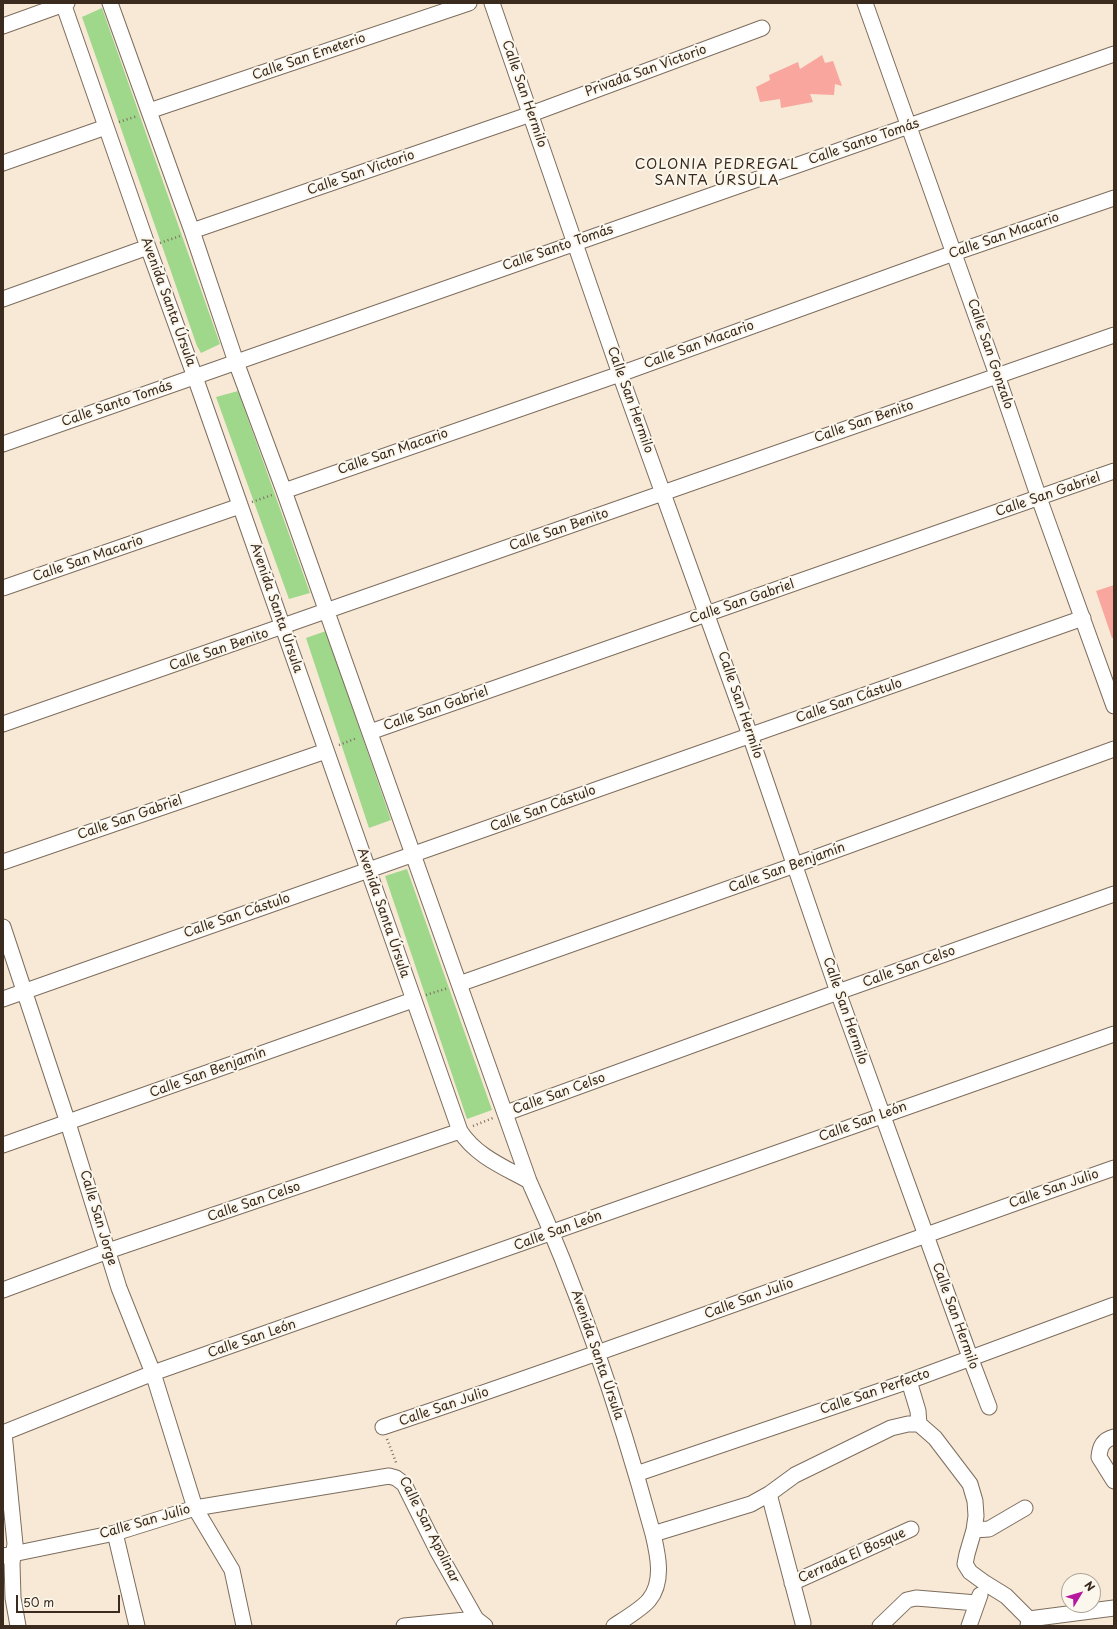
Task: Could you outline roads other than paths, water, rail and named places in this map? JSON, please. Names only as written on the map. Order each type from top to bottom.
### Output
[{"type":"street","name":"Avenida Santa Úrsula","points":[[64,3],[148,247],[460,1131],[468,1143],[483,1155],[529,1181]]},
{"type":"street","points":[[3,26],[64,3]]},
{"type":"street","name":"Avenida Santa Úrsula","points":[[110,3],[192,232],[236,362],[284,490],[529,1181],[553,1233],[599,1354],[636,1474],[658,1556],[656,1589],[649,1601],[614,1626]]},
{"type":"street","name":"Calle San Emeterio","points":[[149,111],[469,3]]},
{"type":"street","name":"Calle San Hermilo","points":[[492,3],[620,374],[708,614],[838,992],[989,1407]]},
{"type":"street","name":"Calle San Gonzalo","points":[[865,3],[910,126],[1039,498],[1114,706]]},
{"type":"street","name":"Privada San Victorio","points":[[531,114],[762,28]]},
{"type":"street","name":"Calle Santo Tomás","points":[[3,444],[574,242],[1114,54]]},
{"type":"street","name":"Calle San Victorio","points":[[192,232],[531,114]]},
{"type":"street","points":[[3,163],[106,127]]},
{"type":"street","name":"Calle San Macario","points":[[284,490],[620,374],[954,253],[1114,198]]},
{"type":"street","points":[[3,299],[148,247]]},
{"type":"street","name":"Calle San Benito","points":[[3,724],[283,628],[1114,335]]},
{"type":"street","name":"Calle San Gabriel","points":[[370,732],[1114,471]]},
{"type":"street","name":"Calle San Macario","points":[[3,588],[240,506]]},
{"type":"street","name":"Calle San Cástulo","points":[[3,999],[1083,618]]},
{"type":"street","name":"Calle San Benjamín","points":[[460,984],[795,866],[1114,749]]},
{"type":"street","name":"Calle San Gabriel","points":[[3,862],[326,751]]},
{"type":"street","name":"Calle San Celso","points":[[506,1113],[838,992],[1114,894]]},
{"type":"street","name":"Calle San Jorge","points":[[3,927],[68,1123],[119,1288],[153,1373],[195,1508],[232,1570],[244,1626]]},
{"type":"street","name":"Calle San Benjamín","points":[[3,1146],[413,1000]]},
{"type":"street","name":"Calle San León","points":[[4,1433],[153,1373],[1114,1034]]},
{"type":"street","name":"Calle San Celso","points":[[3,1290],[108,1251],[460,1131]]},
{"type":"street","name":"Calle San Julio","points":[[383,1427],[599,1354],[925,1234],[1114,1168]]},
{"type":"street","name":"Calle San Perfecto","points":[[636,1474],[909,1380],[1114,1305]]},
{"type":"street","points":[[909,1380],[918,1411],[919,1424]]},
{"type":"street","points":[[653,1534],[751,1504],[795,1475],[891,1428],[908,1424],[919,1424],[935,1438],[970,1484],[975,1500],[976,1516],[974,1530],[966,1554],[965,1564],[970,1572],[984,1583],[1006,1596],[1028,1622],[1114,1608]]},
{"type":"street","points":[[4,1433],[15,1544],[8,1555],[18,1626]]},
{"type":"street","points":[[1114,1436],[1100,1445],[1099,1457],[1114,1481]]},
{"type":"street","name":"Calle San Julio","points":[[8,1555],[115,1532],[195,1508],[374,1477],[389,1476],[396,1478],[404,1484]]},
{"type":"street","name":"Calle San Apolinar","points":[[404,1484],[437,1550],[480,1622]]},
{"type":"street","points":[[768,1494],[803,1623]]},
{"type":"street","points":[[974,1530],[989,1529],[1025,1508]]},
{"type":"street","name":"Cerrada El Bosque","points":[[792,1583],[911,1529]]},
{"type":"street","points":[[115,1532],[138,1626]]},
{"type":"street","points":[[968,1626],[984,1583]]},
{"type":"street","points":[[880,1626],[907,1600],[916,1598],[977,1603]]},
{"type":"street","points":[[404,1626],[480,1622]]},
{"type":"district","name":"COLONIA PEDREGAL SANTA ÚRSULA","points":[[717,174]]}]
